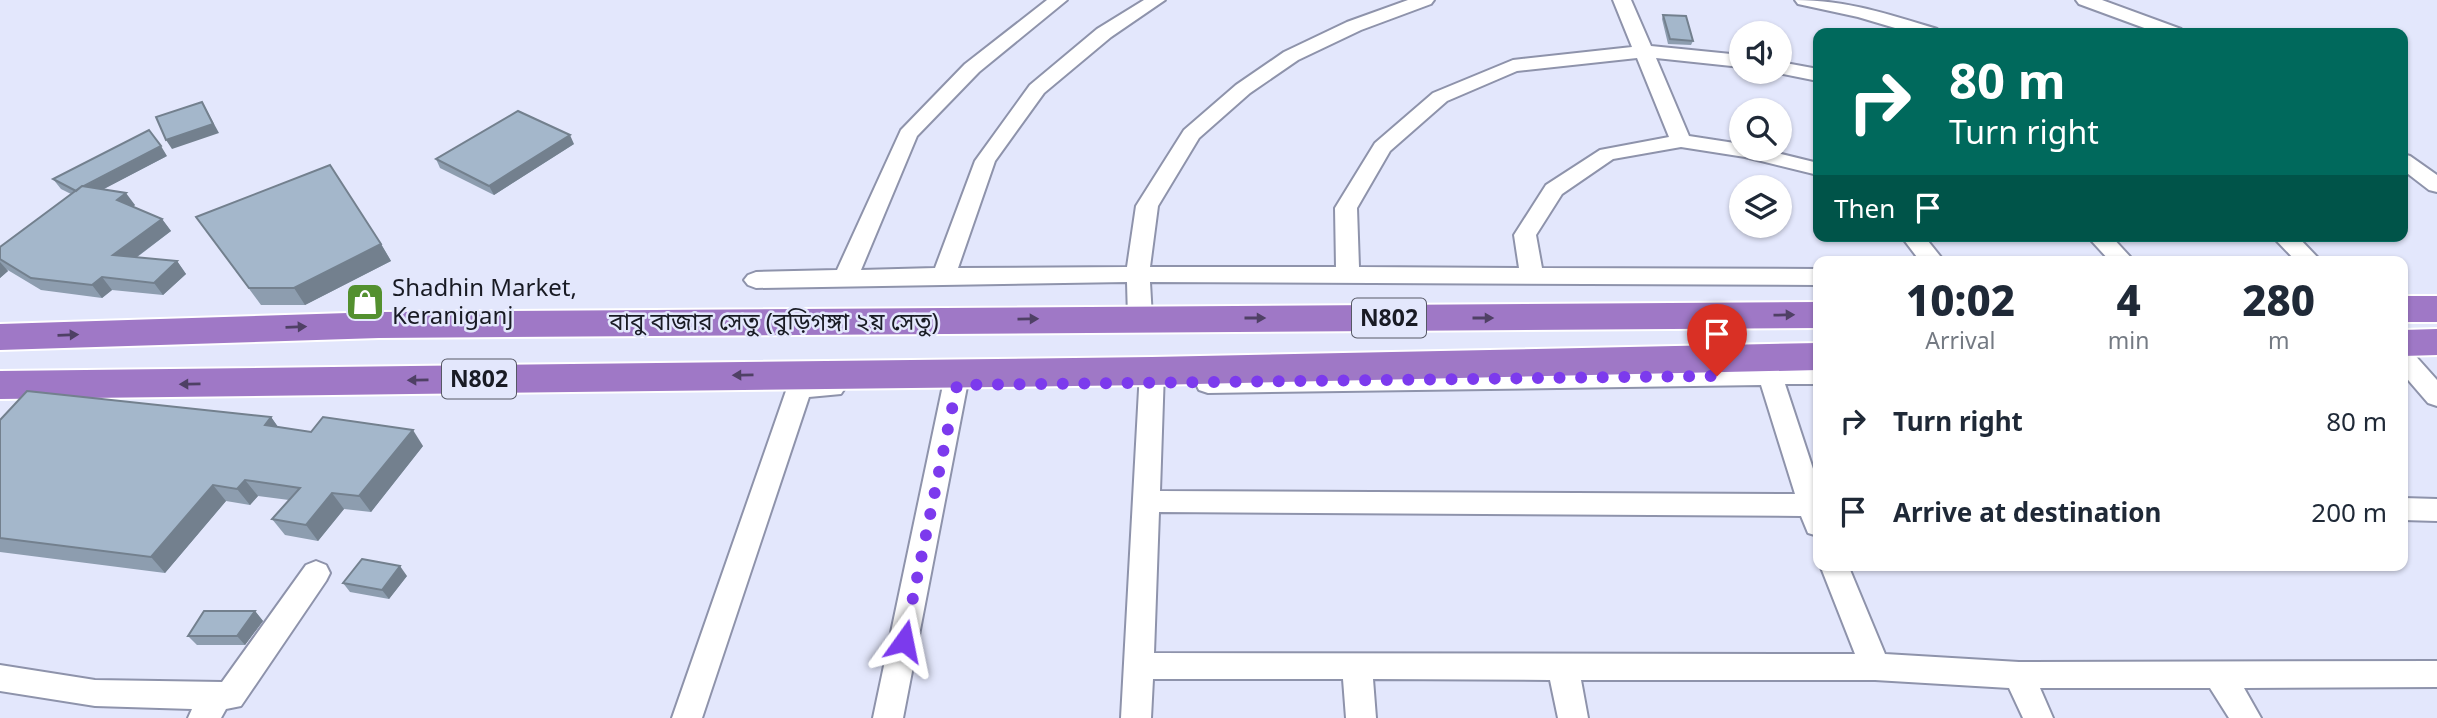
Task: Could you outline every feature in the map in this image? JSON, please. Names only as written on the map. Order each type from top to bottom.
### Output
[{"type":"highway","points":[[2408,309],[2437,309]]},
{"type":"highway","name":"N802","points":[[1140,318],[1813,315]]},
{"type":"highway","name":"বাবু বাজার সেতু (বুড়িগঙ্গা ২য় সেতু)","points":[[0,337],[379,324],[1140,318]]},
{"type":"highway","points":[[2413,365],[2437,342]]},
{"type":"highway","name":"N802","points":[[20,395],[1152,377],[1813,356]]},
{"type":"street","points":[[846,277],[908,134],[972,68],[1058,0]]},
{"type":"street","points":[[944,274],[985,161],[1037,89],[1104,33],[1156,0]]},
{"type":"street","points":[[1140,318],[1138,273],[1147,206],[1191,134],[1243,89],[1291,56],[1354,26],[1425,0]]},
{"type":"street","points":[[1622,0],[1681,141]]},
{"type":"street","points":[[1804,0],[1862,12],[1914,28]]},
{"type":"street","points":[[2085,0],[2161,28]]},
{"type":"street","points":[[1348,275],[1346,208],[1382,147],[1440,97],[1513,66],[1645,51],[1729,60]]},
{"type":"street","points":[[1792,70],[1813,74]]},
{"type":"street","points":[[1532,277],[1525,235],[1554,190],[1606,154],[1681,141],[1745,151],[1813,168]]},
{"type":"street","points":[[2408,164],[2437,185]]},
{"type":"street","points":[[1917,242],[1929,256]]},
{"type":"street","points":[[2104,242],[2118,256]]},
{"type":"street","points":[[2290,242],[2305,256]]},
{"type":"street","points":[[756,280],[944,274],[1138,273],[1813,277]]},
{"type":"street","points":[[2413,365],[2437,397]]},
{"type":"street","points":[[1770,375],[1813,503]]},
{"type":"street","points":[[1136,718],[1152,377],[1813,375]]},
{"type":"street","points":[[687,718],[800,388],[958,378],[888,718]]},
{"type":"street","points":[[1147,501],[1813,512]]},
{"type":"street","points":[[2408,509],[2437,510]]},
{"type":"street","points":[[1836,571],[1875,667]]},
{"type":"street","points":[[0,678],[211,707],[230,696],[316,573]]},
{"type":"street","points":[[1139,666],[1875,667],[2019,675],[2437,674]]},
{"type":"street","points":[[1357,666],[1362,718]]},
{"type":"street","points":[[1563,667],[1573,718]]},
{"type":"street","points":[[2019,675],[2038,718]]},
{"type":"street","points":[[2219,675],[2246,718]]},
{"type":"building","points":[[1663,15],[1686,16],[1693,41],[1670,39]]},
{"type":"building","points":[[202,102],[213,124],[166,140],[156,117]]},
{"type":"building","points":[[518,111],[570,135],[489,186],[436,159]]},
{"type":"building","points":[[149,130],[161,146],[76,191],[53,179]]},
{"type":"building","points":[[330,165],[381,244],[294,288],[249,288],[196,217]]},
{"type":"building","points":[[82,186],[126,193],[117,200],[162,219],[113,255],[177,261],[154,283],[102,277],[92,285],[31,278],[0,259],[0,247]]},
{"type":"building","points":[[27,391],[271,417],[265,425],[311,432],[323,417],[413,430],[359,496],[332,493],[306,525],[272,519],[300,488],[245,480],[237,489],[213,485],[151,557],[0,538],[0,420]]},
{"type":"building","points":[[362,559],[400,566],[382,590],[343,583]]},
{"type":"building","points":[[204,611],[255,611],[237,636],[188,636]]},
{"type":"place","name":"Shadhin Market, Keraniganj","points":[[365,302]]},
{"type":"route","points":[[904,641],[957,385],[1717,376]]}]
